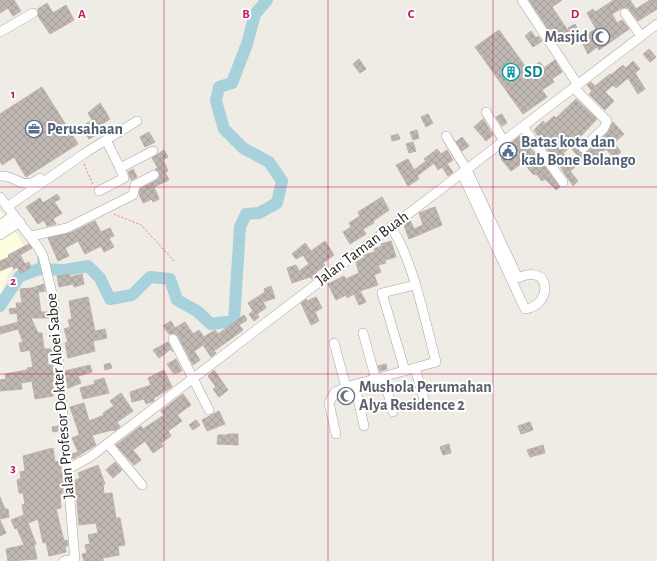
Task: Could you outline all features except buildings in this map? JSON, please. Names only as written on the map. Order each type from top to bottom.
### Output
[{"type":"street","points":[[522,0],[576,87],[607,122],[604,128],[583,148]]},
{"type":"street","points":[[0,32],[33,13]]},
{"type":"street","points":[[625,13],[641,36]]},
{"type":"street","name":"Jalan Taman Buah","points":[[66,470],[90,457],[108,444],[657,24]]},
{"type":"street","points":[[486,112],[504,141]]},
{"type":"street","points":[[7,207],[80,156],[137,121]]},
{"type":"street","points":[[523,127],[563,182]]},
{"type":"street","points":[[446,136],[465,172],[518,278],[528,273],[533,273],[538,275],[545,285],[546,290],[542,299],[531,307],[525,309],[465,172]]},
{"type":"street","points":[[96,188],[124,178],[106,140]]},
{"type":"street","points":[[120,168],[153,151]]},
{"type":"street","points":[[0,176],[11,176],[20,183],[27,184],[36,181],[68,158]]},
{"type":"street","points":[[31,236],[67,228],[133,195],[135,185],[154,175]]},
{"type":"street","name":"Jalan Profesor Dokter Aloei Saboe","points":[[0,198],[31,236],[43,256],[56,313],[66,470],[74,560]]},
{"type":"street","points":[[1,231],[17,219]]},
{"type":"street","points":[[336,434],[329,403],[335,392],[436,362],[415,285],[395,232],[390,227]]},
{"type":"street","points":[[405,371],[382,293],[415,285]]},
{"type":"street","points":[[363,333],[393,412]]},
{"type":"street","points":[[173,339],[209,410]]},
{"type":"street","points":[[334,343],[351,386],[364,426]]},
{"type":"street","points":[[415,368],[425,403]]},
{"type":"street","points":[[108,444],[142,485]]},
{"type":"street","points":[[64,561],[74,560]]},
{"type":"path","points":[[80,156],[96,188]]},
{"type":"path","points":[[104,209],[141,225],[175,262]]},
{"type":"shaded area","points":[[0,210],[24,245],[0,293]]},
{"type":"waterway","points":[[0,306],[20,276],[39,269],[65,270],[88,266],[100,278],[110,299],[132,295],[150,277],[170,279],[177,300],[197,311],[211,324],[234,321],[240,227],[246,214],[259,213],[277,203],[282,181],[269,162],[243,148],[224,129],[216,101],[219,87],[232,83],[247,44],[255,14],[267,0]]},
{"type":"waterway","points":[[38,254],[39,269]]},
{"type":"place","name":"Masjid","points":[[601,37]]},
{"type":"place","name":"SD","points":[[511,72]]},
{"type":"place","name":"Perusahaan","points":[[34,129]]},
{"type":"place","name":"Batas kota dan kab Bone Bolango","points":[[508,151]]},
{"type":"place","name":"Mushola Perumahan Alya Residence 2","points":[[346,396]]}]
